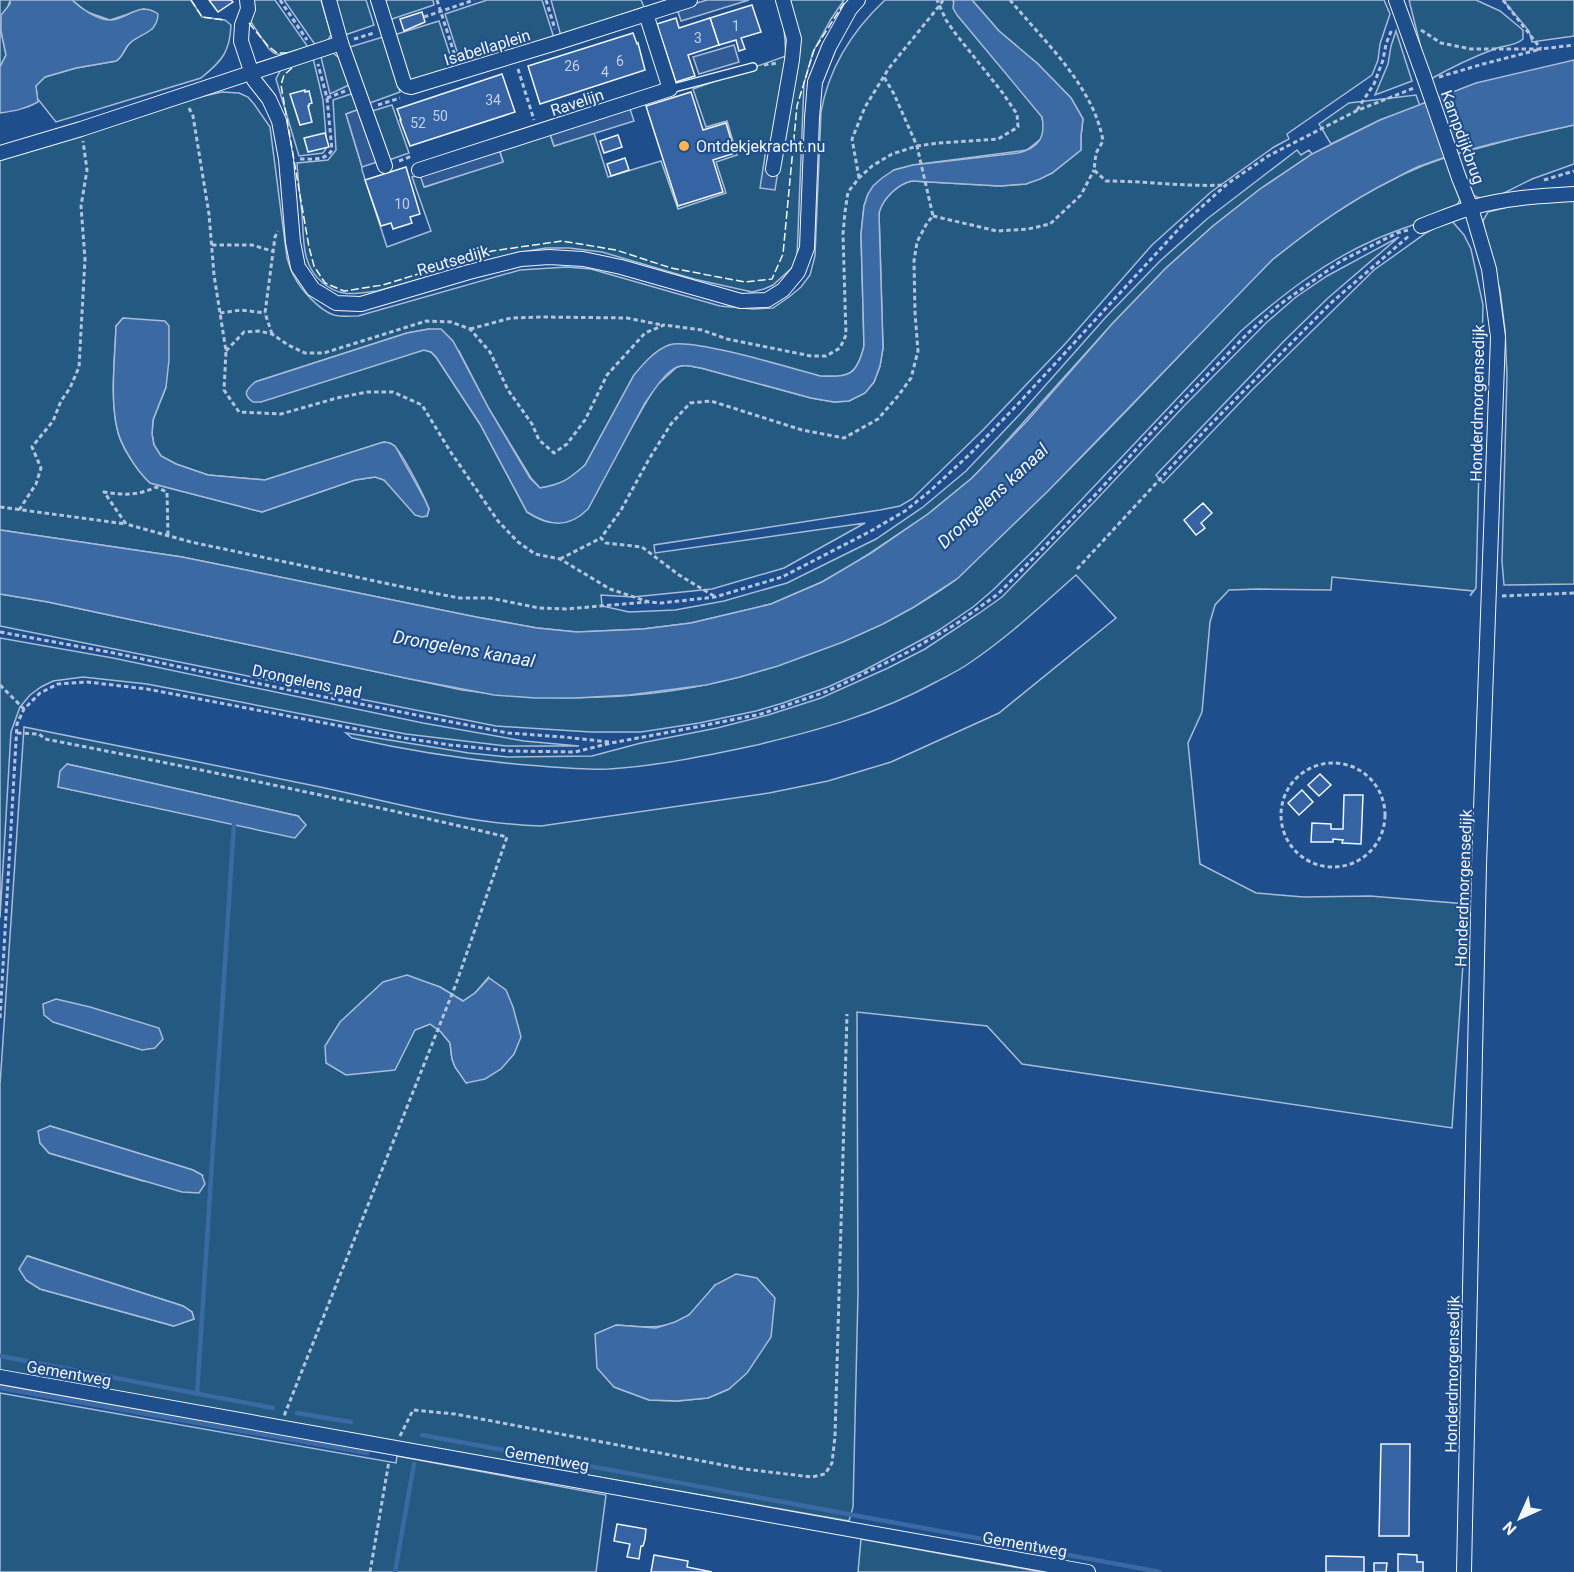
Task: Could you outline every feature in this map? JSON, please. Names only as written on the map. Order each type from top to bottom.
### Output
[{"type":"street","name":"Reutsedijk","points":[[247,0],[248,9],[242,26],[241,41],[251,74],[269,99],[279,121],[286,159],[297,267],[313,289],[336,303],[361,304],[521,259],[549,257],[584,259],[621,267],[741,301],[767,300],[783,290],[798,272],[807,248],[815,82],[829,47],[850,9],[858,0]]},
{"type":"street","points":[[329,0],[341,43],[385,166]]},
{"type":"street","points":[[378,0],[407,87]]},
{"type":"street","name":"Isabellaplein","points":[[407,87],[559,42],[648,9],[690,0]]},
{"type":"street","points":[[773,169],[794,39],[783,0]]},
{"type":"street","points":[[648,9],[670,89]]},
{"type":"street","name":"Kampdijkbrug","points":[[1400,11],[1471,208]]},
{"type":"street","points":[[0,153],[81,129],[341,43]]},
{"type":"street","name":"Ravelijn","points":[[419,170],[670,89]]},
{"type":"street","points":[[1421,226],[1471,208],[1502,201],[1544,195],[1574,194]]},
{"type":"street","name":"Honderdmorgensedijk","points":[[1464,1572],[1479,865],[1498,336],[1489,269],[1471,208]]},
{"type":"street","name":"Gementweg","points":[[0,1377],[1088,1572]]},
{"type":"lane","points":[[670,89],[753,67]]},
{"type":"path","points":[[279,0],[315,52],[327,98],[332,150],[326,157],[300,159]]},
{"type":"path","points":[[438,0],[460,73]]},
{"type":"path","points":[[424,17],[474,0]]},
{"type":"path","points":[[546,0],[559,42]]},
{"type":"path","points":[[937,0],[940,5]]},
{"type":"path","points":[[860,178],[852,140],[865,107],[889,68],[943,0]]},
{"type":"path","points":[[933,216],[996,231],[1028,229],[1050,224],[1081,195],[1094,170],[1096,153],[1103,141],[1100,125],[1080,85],[1010,0]]},
{"type":"path","points":[[1503,0],[1541,49]]},
{"type":"path","points":[[1356,111],[1374,84],[1386,44],[1400,11],[1418,28],[1441,43],[1471,49],[1541,49],[1574,45]]},
{"type":"path","points":[[341,43],[387,29]]},
{"type":"path","points":[[0,507],[126,524],[191,542],[293,564],[459,598],[490,598],[539,609],[661,603],[715,597],[782,577],[905,511],[970,454],[1186,221],[1227,184],[1268,156],[1356,111],[1425,81],[1541,49]]},
{"type":"path","points":[[513,56],[537,132]]},
{"type":"path","points":[[753,67],[792,60]]},
{"type":"path","points":[[560,560],[601,538],[621,510],[671,424],[690,403],[711,401],[802,430],[844,438],[878,418],[911,378],[918,351],[914,261],[917,242],[933,216],[917,146],[884,77]]},
{"type":"path","points":[[327,98],[356,87]]},
{"type":"path","points":[[365,110],[406,96],[407,87]]},
{"type":"path","points":[[183,96],[193,116],[209,214],[214,275],[226,351],[224,390],[239,412],[281,414],[367,392],[393,392],[422,405],[498,521],[518,542],[534,554],[560,560],[610,589],[649,602]]},
{"type":"path","points":[[19,510],[36,484],[41,468],[32,447],[53,421],[79,367],[85,259],[81,206],[87,170],[81,129]]},
{"type":"path","points":[[385,166],[414,156],[419,170]]},
{"type":"path","points":[[1094,170],[1106,181],[1203,186],[1227,184]]},
{"type":"path","points":[[272,334],[265,313],[275,237],[280,226]]},
{"type":"path","points":[[1077,569],[1209,426],[1332,302],[1421,226]]},
{"type":"path","points":[[0,1018],[17,724],[24,709],[40,693],[58,684],[87,682],[147,689],[398,737],[510,751],[575,752],[761,714],[828,691],[908,652],[956,624],[998,594],[1247,334],[1279,305],[1341,261],[1397,233],[1421,226]]},
{"type":"path","points":[[212,245],[252,245],[273,251]]},
{"type":"path","points":[[220,313],[241,310],[265,313]]},
{"type":"path","points":[[470,329],[511,318],[544,317],[627,318],[664,325]]},
{"type":"path","points":[[126,524],[104,492],[127,495],[156,487],[167,492],[168,535]]},
{"type":"path","points":[[601,538],[606,543],[642,547],[715,597]]},
{"type":"path","points":[[1489,596],[1574,593]]},
{"type":"path","name":"Drongelens pad","points":[[0,632],[125,655],[508,733],[611,743]]},
{"type":"path","points":[[0,685],[24,709]]},
{"type":"path","points":[[17,733],[39,734],[45,739],[395,810],[507,837],[456,984],[279,1428]]},
{"type":"path","points":[[1334,762],[1360,770],[1374,782],[1384,804],[1385,816],[1383,830],[1376,846],[1353,864],[1342,867],[1328,868],[1310,862],[1296,852],[1283,833],[1281,818],[1284,795],[1296,777],[1314,766],[1334,762]]},
{"type":"path","points":[[370,1572],[389,1457],[413,1410],[455,1414],[744,1469],[812,1478],[825,1474],[832,1463],[835,1436],[848,1014]]},
{"type":"shaded area","points":[[0,0],[10,0],[1,31],[6,55],[0,67]]},
{"type":"shaded area","points":[[72,0],[191,0],[202,17],[225,20],[231,25],[227,49],[219,61],[201,78],[56,122],[37,98],[36,85],[45,77],[76,68],[116,61],[131,42],[152,29],[144,9],[110,20],[87,12]]},
{"type":"shaded area","points":[[251,0],[275,0],[308,47],[280,55],[269,49],[251,22]]},
{"type":"shaded area","points":[[284,0],[321,0],[331,35],[328,40],[316,46]]},
{"type":"shaded area","points":[[336,0],[366,0],[374,25],[345,35]]},
{"type":"shaded area","points":[[383,0],[433,0],[434,5],[389,20]]},
{"type":"shaded area","points":[[487,0],[542,0],[554,38],[462,67],[445,14]]},
{"type":"shaded area","points":[[551,0],[641,0],[644,7],[561,36]]},
{"type":"shaded area","points":[[707,0],[749,0],[681,21],[677,9]]},
{"type":"shaded area","points":[[782,0],[844,0],[813,52],[804,83],[797,257],[795,265],[773,285],[752,292],[694,279],[602,252],[569,248],[546,248],[516,253],[377,291],[356,294],[335,291],[323,283],[311,269],[305,252],[297,163],[328,160],[336,150],[333,100],[354,93],[360,109],[346,114],[387,247],[431,231],[412,177],[420,175],[425,187],[503,161],[499,149],[550,134],[554,146],[594,133],[608,177],[661,161],[678,209],[726,193],[716,162],[737,155],[727,121],[706,127],[693,89],[786,56]]},
{"type":"shaded area","points":[[885,0],[954,0],[1042,117],[1044,129],[1043,137],[1027,150],[913,165],[894,170],[868,194],[864,206],[861,234],[864,346],[855,369],[850,373],[820,376],[706,347],[634,375],[585,465],[564,481],[540,488],[531,478],[489,409],[459,351],[429,329],[407,333],[255,382],[424,350],[431,352],[480,424],[527,512],[547,522],[570,521],[630,430],[655,387],[677,367],[685,365],[701,368],[811,398],[834,402],[849,401],[865,393],[874,382],[883,348],[879,213],[884,202],[896,188],[912,181],[1000,186],[1026,184],[1052,173],[1081,150],[1083,119],[1071,98],[1038,64],[999,31],[972,0],[1384,0],[1390,14],[1372,75],[1287,134],[1289,139],[1274,147],[1211,192],[1152,245],[1065,344],[983,430],[912,499],[900,506],[880,510],[654,545],[655,553],[865,523],[784,568],[712,589],[633,597],[601,595],[602,606],[629,612],[675,610],[724,601],[787,583],[876,539],[923,507],[966,471],[1160,261],[1207,219],[1297,150],[1301,155],[1309,150],[1312,154],[1260,189],[1213,226],[1166,268],[972,478],[928,514],[855,563],[822,582],[771,604],[691,623],[643,629],[577,632],[537,628],[476,617],[182,557],[0,530],[0,156],[186,100],[222,92],[239,93],[248,97],[270,127],[287,258],[292,272],[311,299],[329,313],[358,316],[520,270],[567,267],[591,269],[720,306],[773,308],[801,287],[810,275],[815,256],[821,112],[836,65],[852,37]],"holes":[[[123,318],[166,387],[153,420],[152,434],[154,445],[161,456],[176,464],[208,475],[265,480],[384,442],[393,445],[407,465],[429,509],[427,516],[384,480],[375,477],[355,480],[262,512],[150,483],[125,450],[115,416],[116,326]]]},
{"type":"shaded area","points":[[1409,0],[1476,0],[1500,11],[1523,30],[1523,39],[1470,59],[1429,80]]},
{"type":"shaded area","points":[[1503,0],[1574,0],[1574,36],[1532,42],[1529,31]]},
{"type":"shaded area","points":[[439,21],[455,70],[410,84],[394,35]]},
{"type":"shaded area","points":[[1396,31],[1412,81],[1375,95],[1388,64]]},
{"type":"shaded area","points":[[383,37],[400,92],[367,104],[350,47]]},
{"type":"shaded area","points":[[734,45],[739,62],[699,74],[693,57]]},
{"type":"shaded area","points":[[333,53],[339,58],[349,85],[330,94],[321,57]]},
{"type":"shaded area","points":[[313,58],[323,100],[327,147],[323,153],[299,156],[276,79],[281,69]]},
{"type":"shaded area","points":[[1416,95],[1420,106],[1380,120],[1331,144],[1319,124],[1349,103]]},
{"type":"shaded area","points":[[392,105],[409,153],[389,160],[372,111]]},
{"type":"shaded area","points":[[360,109],[377,162],[362,167],[346,114]]},
{"type":"shaded area","points":[[630,109],[634,121],[554,146],[550,134]]},
{"type":"shaded area","points":[[1574,125],[1574,164],[1532,179],[1498,196],[1482,199],[1472,195],[1453,155],[1524,136]]},
{"type":"shaded area","points":[[499,149],[503,162],[424,187],[420,175]]},
{"type":"shaded area","points":[[766,149],[781,151],[775,190],[760,188]]},
{"type":"shaded area","points":[[1447,157],[1460,200],[1455,208],[1384,236],[1338,258],[1304,280],[1272,305],[1241,331],[1034,550],[973,607],[936,632],[863,671],[828,687],[783,703],[699,723],[641,732],[591,732],[496,726],[0,626],[0,594],[48,602],[462,690],[523,696],[586,698],[648,694],[709,684],[779,665],[872,629],[906,612],[954,581],[1092,446],[1272,260],[1334,214],[1377,187]]},
{"type":"shaded area","points":[[1574,200],[1574,584],[1504,585],[1502,561],[1507,376],[1505,330],[1500,290],[1487,246],[1483,221],[1488,212],[1512,206]]},
{"type":"shaded area","points":[[1452,221],[1464,235],[1471,249],[1483,305],[1476,588],[1470,596],[1473,591],[1332,577],[1331,590],[1229,590],[1215,605],[1210,622],[1202,712],[1188,743],[1200,864],[1256,893],[1304,897],[1370,896],[1467,904],[1452,1128],[1022,1064],[987,1026],[857,1012],[858,1293],[853,1507],[849,1521],[0,1372],[0,1085],[24,727],[432,812],[486,821],[541,826],[769,793],[828,781],[891,762],[999,713],[1116,618],[1076,575],[982,654],[960,669],[914,693],[869,712],[800,734],[734,750],[663,763],[599,769],[505,763],[396,747],[352,738],[346,733],[508,757],[592,756],[768,715],[821,698],[888,668],[925,649],[1002,597],[1185,405],[1267,322],[1296,297],[1327,276],[1399,237],[1328,298],[1284,341],[1156,475],[1163,483],[1252,390],[1374,270],[1445,222]],"holes":[[[67,764],[298,816],[305,825],[234,824],[58,787]],[[488,978],[467,1083],[455,1067],[450,1043],[441,1032],[430,1024],[415,1030],[427,983],[440,987],[463,1001],[475,993]],[[50,1126],[193,1170],[202,1175],[143,1181],[49,1153],[40,1143]],[[28,1256],[183,1306],[192,1312],[194,1319],[173,1326],[40,1289],[26,1280]],[[715,1285],[729,1389],[708,1398],[677,1401],[649,1400],[614,1387],[616,1325],[654,1327],[673,1323],[690,1314]]]},
{"type":"shaded area","points":[[0,638],[113,658],[423,723],[524,741],[579,746],[506,746],[406,734],[147,684],[83,677],[53,681],[30,695],[20,707],[11,732],[0,918]]},
{"type":"shaded area","points":[[0,1393],[396,1463],[397,1456],[606,1495],[596,1572],[0,1572]]},
{"type":"shaded area","points":[[861,1539],[1042,1572],[858,1572]]},
{"type":"water","points":[[10,0],[72,0],[89,13],[109,20],[145,9],[151,10],[158,16],[153,28],[131,42],[116,61],[76,68],[45,77],[36,86],[38,102],[0,113],[0,67],[6,55],[1,31],[1,15],[10,4]]},
{"type":"water","points":[[954,0],[972,0],[999,31],[1038,64],[1071,98],[1083,119],[1081,150],[1052,173],[1026,184],[1000,186],[912,181],[892,192],[879,213],[883,348],[874,382],[865,393],[849,401],[834,402],[811,398],[701,368],[677,367],[663,378],[645,403],[588,509],[573,520],[558,523],[543,520],[527,512],[480,424],[431,352],[424,350],[261,402],[253,402],[247,397],[246,392],[255,382],[407,333],[441,329],[453,341],[489,409],[530,478],[540,488],[564,481],[585,465],[634,375],[654,354],[669,345],[698,345],[719,349],[820,376],[850,373],[855,369],[864,346],[861,234],[864,206],[873,186],[894,170],[913,165],[1018,153],[1035,145],[1043,131],[1042,117],[957,15],[953,8]]},
{"type":"water","name":"Drongelens kanaal","points":[[1574,60],[1574,125],[1479,147],[1419,166],[1331,216],[1272,260],[1047,492],[957,579],[883,624],[843,642],[778,666],[706,685],[629,695],[535,698],[494,695],[0,594],[0,530],[182,557],[476,617],[537,628],[577,632],[643,629],[691,623],[771,604],[822,582],[871,553],[928,514],[972,478],[1166,268],[1213,226],[1260,189],[1312,154],[1380,120],[1476,83]]},
{"type":"water","points":[[123,318],[165,321],[169,326],[166,387],[153,420],[152,434],[154,445],[161,456],[208,475],[265,480],[377,444],[390,443],[395,446],[425,500],[429,509],[427,516],[415,515],[384,480],[375,477],[355,480],[262,512],[150,483],[125,450],[115,416],[116,326]]},
{"type":"water","points":[[67,764],[298,816],[306,825],[295,838],[58,787],[60,771]]},
{"type":"water","points":[[407,975],[440,987],[463,1001],[475,993],[489,978],[506,990],[521,1037],[514,1054],[501,1069],[485,1079],[466,1083],[455,1067],[450,1043],[430,1024],[415,1030],[395,1070],[346,1075],[326,1063],[325,1046],[340,1022],[383,982]]},
{"type":"water","points":[[56,999],[159,1028],[163,1039],[155,1048],[142,1050],[53,1022],[44,1015],[43,1004]]},
{"type":"water","points":[[50,1126],[193,1170],[202,1175],[205,1184],[199,1193],[182,1192],[49,1153],[40,1143],[38,1131]]},
{"type":"water","points":[[27,1256],[183,1306],[192,1312],[194,1319],[174,1326],[40,1289],[26,1280],[19,1269]]},
{"type":"water","points":[[736,1274],[757,1278],[775,1298],[771,1337],[747,1373],[729,1389],[708,1398],[677,1401],[649,1400],[614,1387],[597,1368],[595,1334],[616,1325],[656,1328],[675,1322],[689,1315],[715,1285]]},
{"type":"building","points":[[209,0],[231,0],[233,2],[218,12]]},
{"type":"building","points":[[752,5],[761,32],[741,38],[745,49],[739,51],[736,40],[719,45],[710,18]]},
{"type":"building","points":[[422,12],[425,22],[404,31],[400,19]]},
{"type":"building","points":[[676,18],[679,28],[710,18],[719,45],[688,55],[695,76],[676,82],[657,24]]},
{"type":"building","points":[[633,33],[645,70],[540,104],[528,66]]},
{"type":"building","points":[[502,74],[515,112],[410,146],[397,109]]},
{"type":"building","points":[[305,90],[305,92],[309,91],[312,103],[308,106],[312,122],[300,125],[290,94]]},
{"type":"building","points":[[691,92],[703,130],[726,123],[735,153],[713,160],[723,192],[678,206],[646,106]]},
{"type":"building","points":[[325,133],[329,147],[308,152],[304,138]]},
{"type":"building","points":[[618,135],[622,147],[604,153],[600,141]]},
{"type":"building","points":[[625,158],[629,170],[611,176],[607,164]]},
{"type":"building","points":[[406,167],[420,214],[410,217],[412,223],[393,229],[391,223],[381,226],[365,180]]},
{"type":"building","points":[[1203,503],[1212,513],[1201,523],[1205,528],[1196,535],[1184,520]]},
{"type":"building","points":[[1320,774],[1331,785],[1319,796],[1308,785]]},
{"type":"building","points":[[1302,790],[1313,802],[1299,815],[1288,803]]},
{"type":"building","points":[[1344,795],[1363,795],[1361,844],[1342,843],[1343,840],[1333,839],[1333,842],[1311,842],[1312,823],[1331,824],[1331,829],[1343,829]]},
{"type":"building","points":[[1381,1444],[1410,1444],[1409,1536],[1379,1536]]},
{"type":"building","points":[[617,1524],[646,1529],[639,1559],[627,1557],[630,1544],[614,1541]]},
{"type":"building","points":[[1398,1554],[1417,1555],[1417,1562],[1423,1562],[1423,1572],[1398,1572]]},
{"type":"building","points":[[654,1555],[688,1561],[687,1567],[712,1572],[651,1572]]},
{"type":"building","points":[[1326,1556],[1364,1557],[1364,1572],[1326,1572]]},
{"type":"building","points":[[1374,1563],[1387,1563],[1386,1572],[1374,1572]]},
{"type":"waterway","points":[[197,1394],[234,824]]},
{"type":"waterway","points":[[0,1356],[273,1408]]},
{"type":"waterway","points":[[0,1388],[367,1453]]},
{"type":"waterway","points":[[297,1413],[351,1422]]},
{"type":"waterway","points":[[422,1435],[1160,1572]]},
{"type":"waterway","points":[[395,1572],[414,1464]]},
{"type":"fence","points":[[191,0],[202,17],[225,20]]},
{"type":"fence","points":[[292,68],[284,75],[281,85],[309,247],[314,266],[325,283],[344,291],[383,285],[492,251],[562,241],[616,250],[671,268],[745,282],[772,279],[783,254],[797,106],[814,50],[846,0]]},
{"type":"fence","points":[[249,23],[268,46],[277,53],[287,53]]},
{"type":"place","name":"Ontdekjekracht.nu","points":[[684,146]]}]
